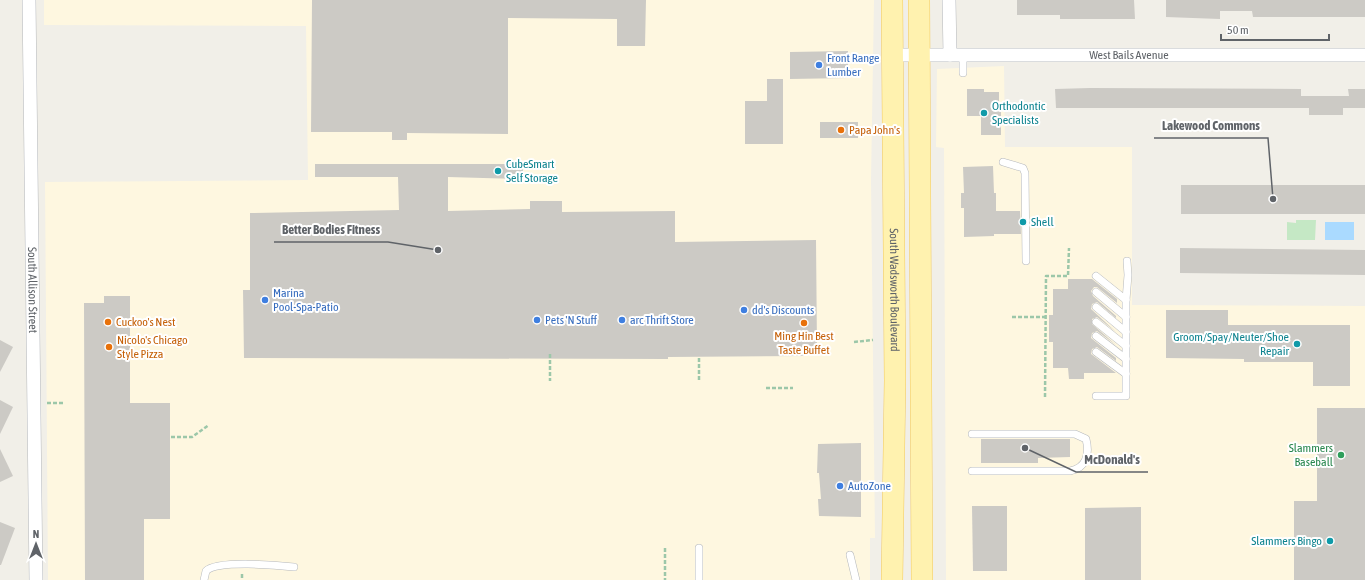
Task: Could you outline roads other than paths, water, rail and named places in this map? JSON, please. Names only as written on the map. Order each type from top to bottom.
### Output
[{"type":"main road","name":"South Wadsworth Boulevard","points":[[892,0],[895,380],[892,580]]},
{"type":"main road","points":[[919,0],[922,580]]},
{"type":"street","name":"South Allison Street","points":[[29,0],[36,580]]},
{"type":"street","points":[[949,0],[950,55]]},
{"type":"street","name":"West Bails Avenue","points":[[892,55],[1365,55]]},
{"type":"lane","points":[[963,55],[963,73]]},
{"type":"lane","points":[[1003,162],[1019,166],[1023,168],[1025,173],[1026,261]]},
{"type":"lane","points":[[1096,396],[1126,396],[1126,300],[1128,289],[1127,261]]},
{"type":"lane","points":[[1096,276],[1126,300]]},
{"type":"lane","points":[[1096,292],[1126,316]]},
{"type":"lane","points":[[1096,307],[1126,332]]},
{"type":"lane","points":[[1096,322],[1126,346]]},
{"type":"lane","points":[[1096,336],[1126,359]]},
{"type":"lane","points":[[1096,352],[1126,374]]},
{"type":"lane","points":[[972,434],[1075,434],[1086,439],[1088,451],[1082,467],[1070,471],[972,471]]},
{"type":"lane","points":[[699,548],[699,580]]},
{"type":"lane","points":[[850,555],[856,580]]},
{"type":"lane","points":[[204,580],[206,571],[219,565],[270,565],[294,567]]},
{"type":"water","points":[[1325,222],[1354,222],[1354,240],[1325,240]]},
{"type":"place","name":"Front Range Lumber","points":[[819,65]]},
{"type":"place","name":"Orthodontic Specialists","points":[[984,113]]},
{"type":"place","name":"Papa John's","points":[[841,130]]},
{"type":"place","name":"CubeSmart Self Storage","points":[[498,171]]},
{"type":"place","name":"Lakewood Commons","points":[[1273,199]]},
{"type":"place","name":"Shell","points":[[1023,222]]},
{"type":"place","name":"Better Bodies Fitness","points":[[438,250]]},
{"type":"place","name":"Marina Pool-Spa-Patio","points":[[265,300]]},
{"type":"place","name":"dd's Discounts","points":[[744,310]]},
{"type":"place","name":"Pets 'N Stuff","points":[[537,320]]},
{"type":"place","name":"arc Thrift Store","points":[[622,320]]},
{"type":"place","name":"Cuckoo's Nest","points":[[108,322]]},
{"type":"place","name":"Ming Hin Best Taste Buffet","points":[[804,323]]},
{"type":"place","name":"Groom/Spay/Neuter/Shoe Repair","points":[[1297,344]]},
{"type":"place","name":"Nicolo's Chicago Style Pizza","points":[[109,347]]},
{"type":"place","name":"McDonald's","points":[[1025,448]]},
{"type":"place","name":"Slammers Baseball","points":[[1341,455]]},
{"type":"place","name":"AutoZone","points":[[840,486]]},
{"type":"place","name":"Slammers Bingo","points":[[1330,541]]}]
